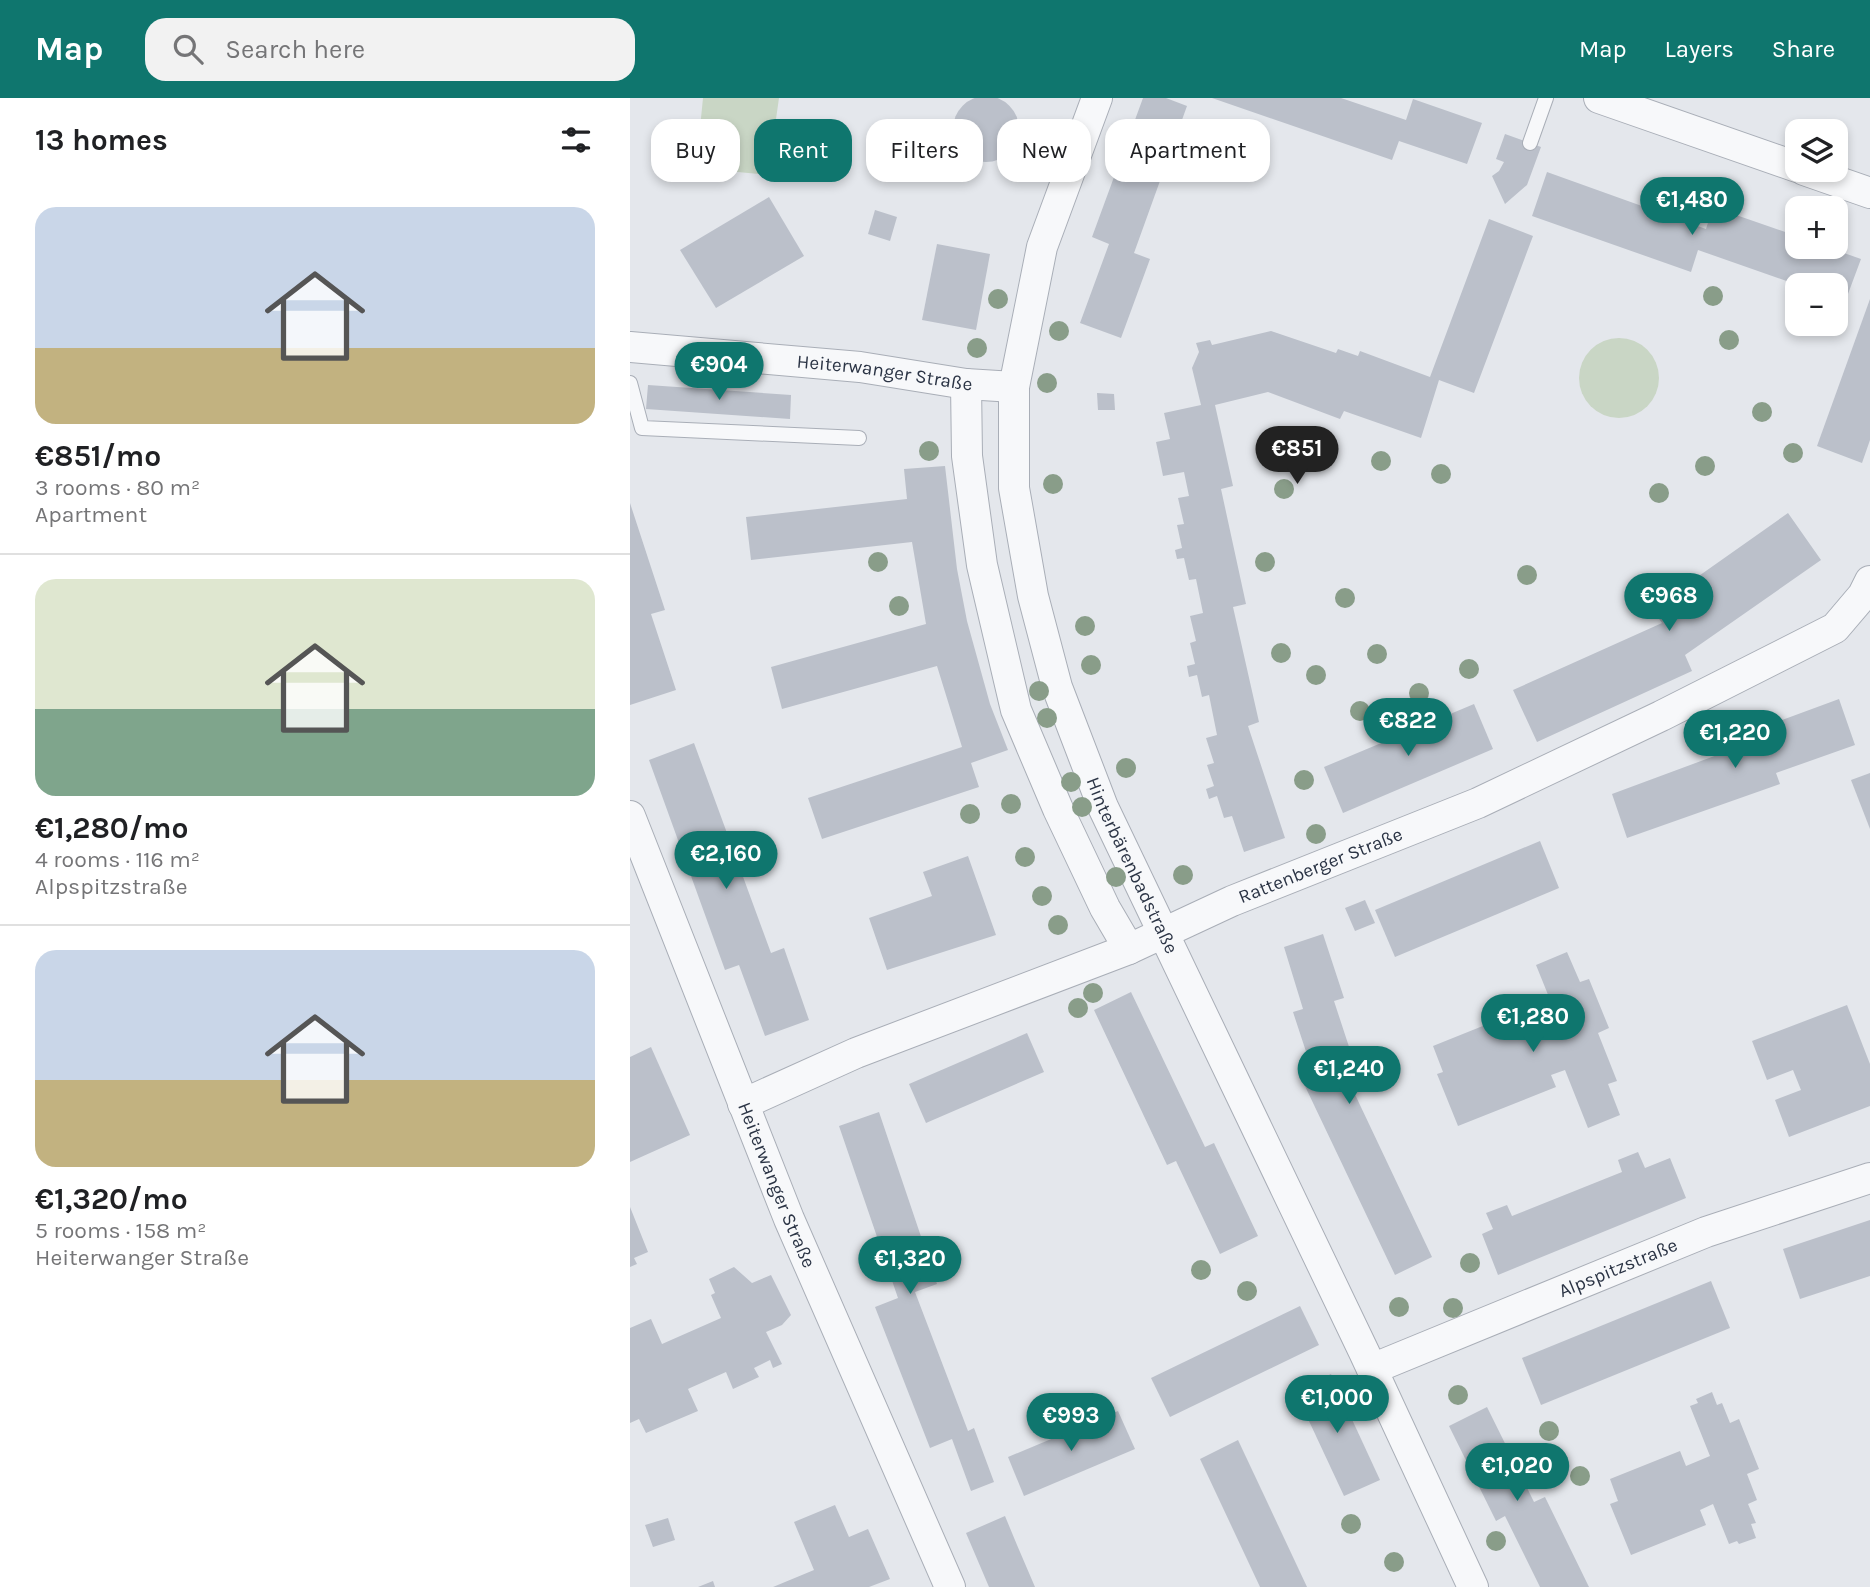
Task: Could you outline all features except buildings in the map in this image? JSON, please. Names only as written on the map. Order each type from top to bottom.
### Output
[{"type":"street","name":"Hinterbärenbadstraße","points":[[1097,98],[1042,247],[1014,387],[1014,488],[1033,596],[1057,687],[1103,807],[1372,1369],[1473,1587]]},
{"type":"street","points":[[1604,99],[1678,120],[1785,162]]},
{"type":"street","points":[[1838,182],[1870,193]]},
{"type":"street","name":"Heiterwanger Straße","points":[[630,347],[860,367],[966,384],[1014,387]]},
{"type":"street","name":"Hinterbärenbadstraße","points":[[966,384],[967,456],[982,565],[1016,710],[1058,809],[1105,908],[1129,949]]},
{"type":"street","name":"Rattenberger Straße","points":[[743,1104],[856,1053],[1129,949],[1232,901],[1478,803],[1746,674],[1835,628],[1863,595],[1870,581]]},
{"type":"street","name":"Heiterwanger Straße","points":[[630,816],[789,1219],[950,1587]]},
{"type":"street","name":"Alpspitzstraße","points":[[1372,1369],[1706,1232],[1870,1178]]},
{"type":"lane","points":[[1530,143],[1546,98]]},
{"type":"lane","points":[[630,383],[642,428],[859,438]]},
{"type":"green space","points":[[703,98],[779,98],[776,119],[754,119],[754,174],[740,172],[740,119],[701,119]]},
{"type":"green space","points":[[1611,338],[1627,338],[1648,349],[1659,370],[1659,386],[1648,407],[1627,418],[1611,418],[1597,412],[1585,400],[1579,386],[1579,370],[1585,356],[1597,344]]}]
